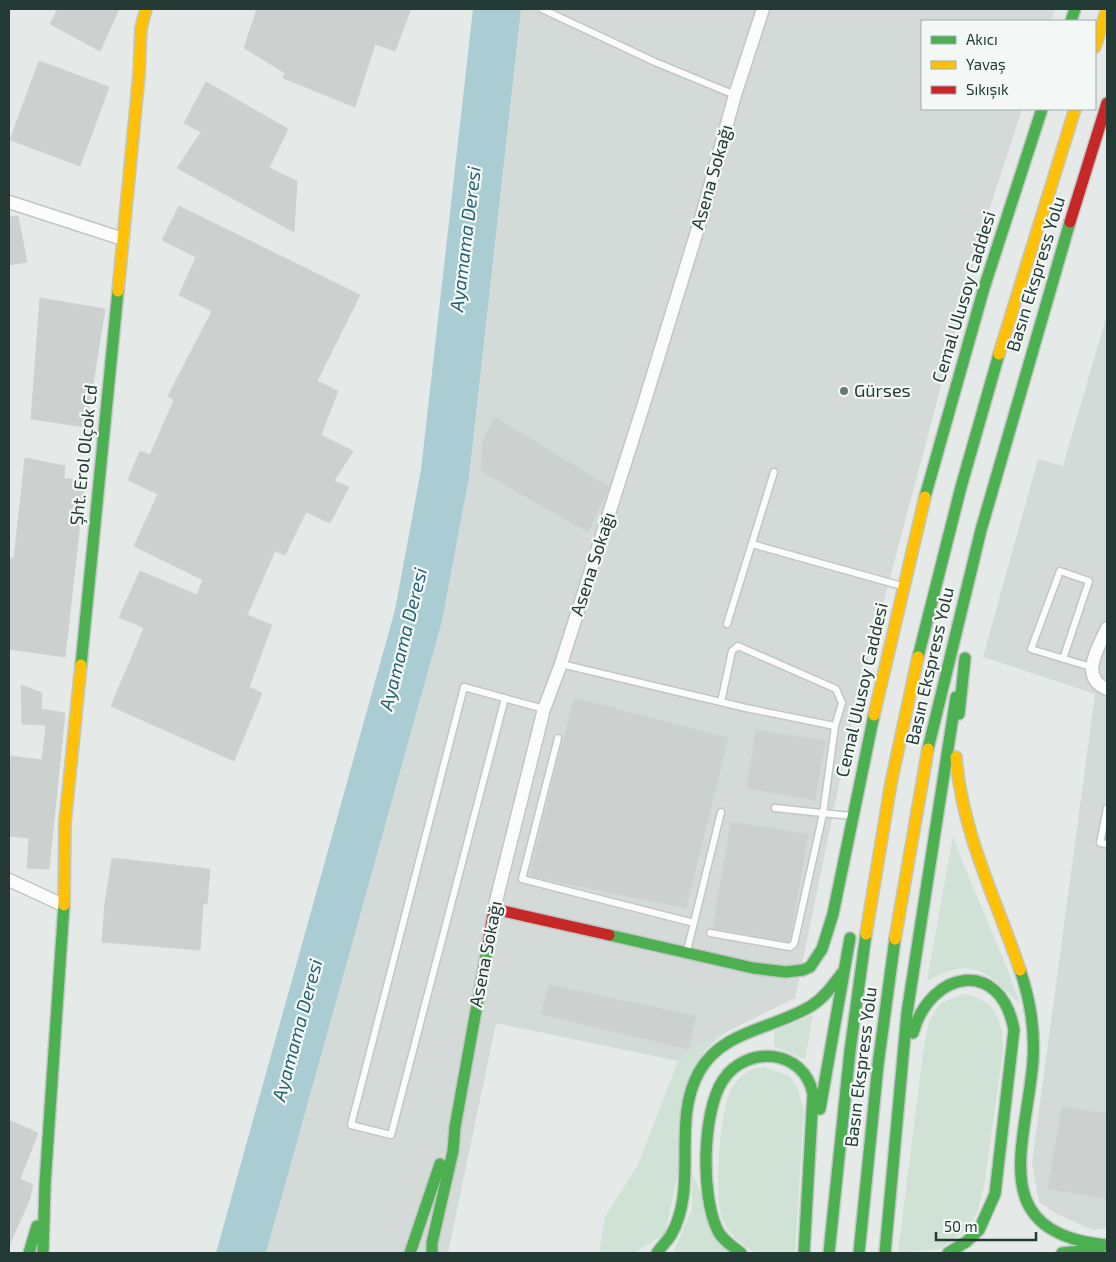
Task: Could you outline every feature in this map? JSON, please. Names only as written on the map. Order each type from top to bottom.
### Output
[{"type":"main road","name":"Şht. Erol Olçok Cd","points":[[45,1184],[64,928],[65,823],[139,74],[141,28],[146,9]]},
{"type":"main road","points":[[1096,44],[1107,9]]},
{"type":"main road","name":"Basın Ekspress Yolu","points":[[859,1253],[879,1059],[900,907],[928,752],[979,538],[1017,398],[1107,103]]},
{"type":"main road","name":"Cemal Ulusoy Caddesi","points":[[494,909],[753,968],[797,972],[806,969],[816,962],[829,928],[903,586],[934,462],[966,352],[1042,110]]},
{"type":"main road","name":"Basın Ekspress Yolu","points":[[829,1253],[859,979],[905,717],[983,408],[1075,110]]},
{"type":"main road","points":[[976,603],[979,538]]},
{"type":"main road","points":[[885,1253],[908,1013],[929,885],[951,719],[969,642]]},
{"type":"main road","points":[[965,658],[956,736],[960,798],[977,860],[1022,973],[1032,1019],[1033,1047],[1020,1164],[1021,1184],[1026,1201],[1034,1215],[1047,1227],[1064,1237],[1107,1247]]},
{"type":"main road","points":[[873,818],[886,760],[905,717]]},
{"type":"main road","name":"Asena Sokağı","points":[[455,1127],[494,909]]},
{"type":"main road","points":[[812,1155],[852,926]]},
{"type":"main road","points":[[657,1253],[671,1238],[678,1217],[688,1108],[694,1083],[699,1072],[717,1049],[731,1039],[795,1013],[816,1002],[833,986],[843,972]]},
{"type":"main road","points":[[900,1103],[915,1025],[927,1002],[946,984],[958,981],[982,982],[996,989],[1006,1001],[1013,1018],[1015,1036],[996,1185],[987,1218],[975,1236],[962,1246],[948,1253]]},
{"type":"main road","points":[[741,1253],[717,1231],[706,1196],[706,1177],[716,1096],[727,1074],[738,1064],[751,1057],[766,1054],[782,1057],[797,1064],[808,1079],[813,1093],[812,1155],[804,1253]]},
{"type":"main road","points":[[410,1253],[443,1152],[455,1127]]},
{"type":"main road","points":[[432,1253],[432,1243],[453,1151],[455,1127]]},
{"type":"main road","points":[[28,1253],[35,1237],[45,1184]]},
{"type":"main road","points":[[43,1253],[45,1184]]},
{"type":"main road","points":[[1062,1253],[1107,1247]]},
{"type":"street","name":"Asena Sokağı","points":[[494,909],[544,709],[561,664],[702,215],[735,95],[763,9]]},
{"type":"street","points":[[9,202],[123,239]]},
{"type":"street","points":[[1107,628],[1091,667],[1092,675],[1100,686],[1107,689]]},
{"type":"street","points":[[9,880],[64,904]]},
{"type":"lane","points":[[542,9],[654,62],[735,95]]},
{"type":"lane","points":[[727,624],[774,472]]},
{"type":"lane","points":[[752,544],[903,586]]},
{"type":"lane","points":[[1064,659],[1089,581],[1060,571],[1031,649],[1064,659],[1091,667]]},
{"type":"lane","points":[[710,933],[792,946],[796,941],[823,814],[836,726],[842,703],[836,689],[740,646],[736,646],[732,651],[721,702]]},
{"type":"lane","points":[[561,664],[721,702],[836,726]]},
{"type":"lane","points":[[504,698],[392,1135],[351,1125],[464,687],[504,698],[544,709]]},
{"type":"lane","points":[[558,738],[522,879],[694,923]]},
{"type":"lane","points":[[776,808],[852,816]]},
{"type":"lane","points":[[1107,808],[1100,843],[1107,844]]},
{"type":"lane","points":[[687,953],[721,812]]},
{"type":"shaded area","points":[[521,9],[1055,9],[1051,20],[921,20],[921,110],[1022,110],[981,235],[853,717],[795,998],[698,1046],[678,1061],[496,1023],[448,1253],[266,1253],[442,621],[469,477]]},
{"type":"shaded area","points":[[1107,314],[1107,1228],[1093,1230],[1057,1214],[1039,1202],[1032,1163],[1095,694],[983,657],[1038,459],[1063,466]]},
{"type":"green space","points":[[953,836],[1020,1004],[998,983],[979,971],[969,968],[943,973],[927,981]]},
{"type":"green space","points":[[963,994],[983,1001],[990,1006],[999,1021],[1003,1040],[984,1186],[977,1214],[963,1232],[940,1249],[898,1253],[924,1046],[929,1022],[941,1003]]},
{"type":"green space","points":[[813,1015],[805,1059],[774,1046],[774,1031]]},
{"type":"green space","points":[[724,1033],[705,1050],[665,1233],[635,1253],[599,1253],[605,1217],[638,1165],[678,1061],[698,1046]]},
{"type":"green space","points":[[764,1067],[789,1076],[797,1087],[804,1110],[795,1253],[766,1254],[752,1251],[736,1239],[728,1229],[722,1218],[720,1207],[718,1193],[719,1158],[728,1097],[742,1076],[752,1070]]},
{"type":"green space","points":[[692,1174],[730,1253],[673,1253],[692,1209]]},
{"type":"water","name":"Ayamama Deresi","points":[[473,9],[521,9],[469,477],[442,621],[266,1253],[216,1253],[395,610],[421,470]]},
{"type":"building","points":[[58,9],[119,9],[100,51],[50,24]]},
{"type":"building","points":[[257,9],[411,9],[395,51],[375,44],[355,107],[283,78],[285,73],[244,48]]},
{"type":"building","points":[[39,61],[109,87],[80,166],[10,140]]},
{"type":"building","points":[[206,82],[288,129],[269,168],[297,181],[294,232],[177,168],[201,132],[184,123]]},
{"type":"building","points":[[179,206],[360,295],[317,381],[338,391],[321,435],[353,451],[334,481],[349,487],[330,523],[306,512],[285,555],[275,551],[247,615],[272,625],[249,687],[262,693],[234,761],[111,706],[144,628],[119,617],[140,571],[197,595],[203,580],[134,546],[158,494],[128,480],[140,451],[150,455],[174,400],[168,396],[212,311],[179,295],[196,257],[162,240]]},
{"type":"building","points":[[18,216],[27,262],[9,265],[9,217]]},
{"type":"building","points":[[40,298],[105,309],[86,427],[31,419]]},
{"type":"building","points":[[495,417],[609,487],[588,532],[481,471],[483,441]]},
{"type":"building","points":[[25,458],[65,466],[64,479],[85,479],[65,657],[9,649],[9,558],[14,558]]},
{"type":"building","points":[[21,685],[42,693],[41,709],[65,713],[49,869],[27,868],[29,838],[9,836],[10,756],[42,760],[46,725],[22,724]]},
{"type":"building","points":[[574,698],[728,738],[686,908],[529,876]]},
{"type":"building","points":[[756,730],[825,741],[815,800],[747,788]]},
{"type":"building","points":[[731,822],[808,834],[789,942],[713,928]]},
{"type":"building","points":[[112,858],[210,869],[207,904],[203,904],[200,950],[102,942],[105,903]]},
{"type":"building","points":[[549,985],[696,1016],[688,1049],[541,1014]]},
{"type":"building","points":[[1062,1107],[1107,1114],[1107,1198],[1048,1189]]},
{"type":"building","points":[[9,1120],[38,1133],[20,1179],[33,1185],[29,1201],[9,1246]]},
{"type":"traffic: fast","points":[[1071,20],[1075,9]]},
{"type":"traffic: fast","points":[[925,497],[984,288],[1042,110]]},
{"type":"traffic: fast","points":[[928,749],[981,530],[1070,222]]},
{"type":"traffic: fast","points":[[81,665],[118,291]]},
{"type":"traffic: fast","points":[[918,657],[961,487],[999,354]]},
{"type":"traffic: fast","points":[[959,714],[965,658]]},
{"type":"traffic: fast","points":[[885,1253],[907,1013],[956,697]]},
{"type":"traffic: fast","points":[[609,935],[753,968],[786,972],[803,970],[810,967],[822,949],[833,914],[874,715]]},
{"type":"traffic: fast","points":[[43,1253],[45,1184],[64,905]]},
{"type":"traffic: fast","points":[[829,1253],[850,1051],[866,934]]},
{"type":"traffic: fast","points":[[820,1109],[850,938]]},
{"type":"traffic: fast","points":[[859,1253],[878,1065],[895,939]]},
{"type":"traffic: fast","points":[[432,1253],[432,1243],[453,1151],[455,1127],[488,944]]},
{"type":"traffic: fast","points":[[1020,970],[1027,992],[1033,1037],[1033,1060],[1021,1152],[1021,1179],[1028,1203],[1042,1223],[1068,1237],[1107,1245]]},
{"type":"traffic: fast","points":[[657,1253],[671,1235],[679,1216],[685,1175],[687,1112],[691,1091],[699,1072],[709,1058],[721,1047],[750,1032],[797,1014],[816,1003],[842,973]]},
{"type":"traffic: fast","points":[[913,1033],[922,1012],[934,996],[949,985],[965,981],[981,982],[995,991],[1007,1007],[1014,1030],[995,1194],[979,1230],[966,1242],[948,1253]]},
{"type":"traffic: fast","points":[[741,1253],[721,1236],[712,1214],[706,1175],[708,1132],[716,1094],[723,1080],[733,1068],[746,1061],[760,1057],[774,1057],[787,1060],[799,1068],[808,1079],[813,1094],[804,1253]]},
{"type":"traffic: fast","points":[[410,1253],[440,1164]]},
{"type":"traffic: fast","points":[[29,1253],[37,1226]]},
{"type":"traffic: fast","points":[[1062,1253],[1100,1249]]},
{"type":"traffic: slow","points":[[118,291],[139,75],[141,28],[146,9]]},
{"type":"traffic: slow","points":[[1096,44],[1107,9]]},
{"type":"traffic: slow","points":[[999,354],[1075,110]]},
{"type":"traffic: slow","points":[[874,715],[925,497]]},
{"type":"traffic: slow","points":[[866,934],[891,783],[918,657]]},
{"type":"traffic: slow","points":[[64,905],[65,823],[81,665]]},
{"type":"traffic: slow","points":[[895,939],[928,749]]},
{"type":"traffic: slow","points":[[956,757],[959,785],[973,839],[1020,970]]},
{"type":"traffic: jam","points":[[1070,222],[1107,103]]},
{"type":"traffic: jam","points":[[488,944],[494,909],[609,935]]},
{"type":"place","name":"Gürses","points":[[844,391]]}]
